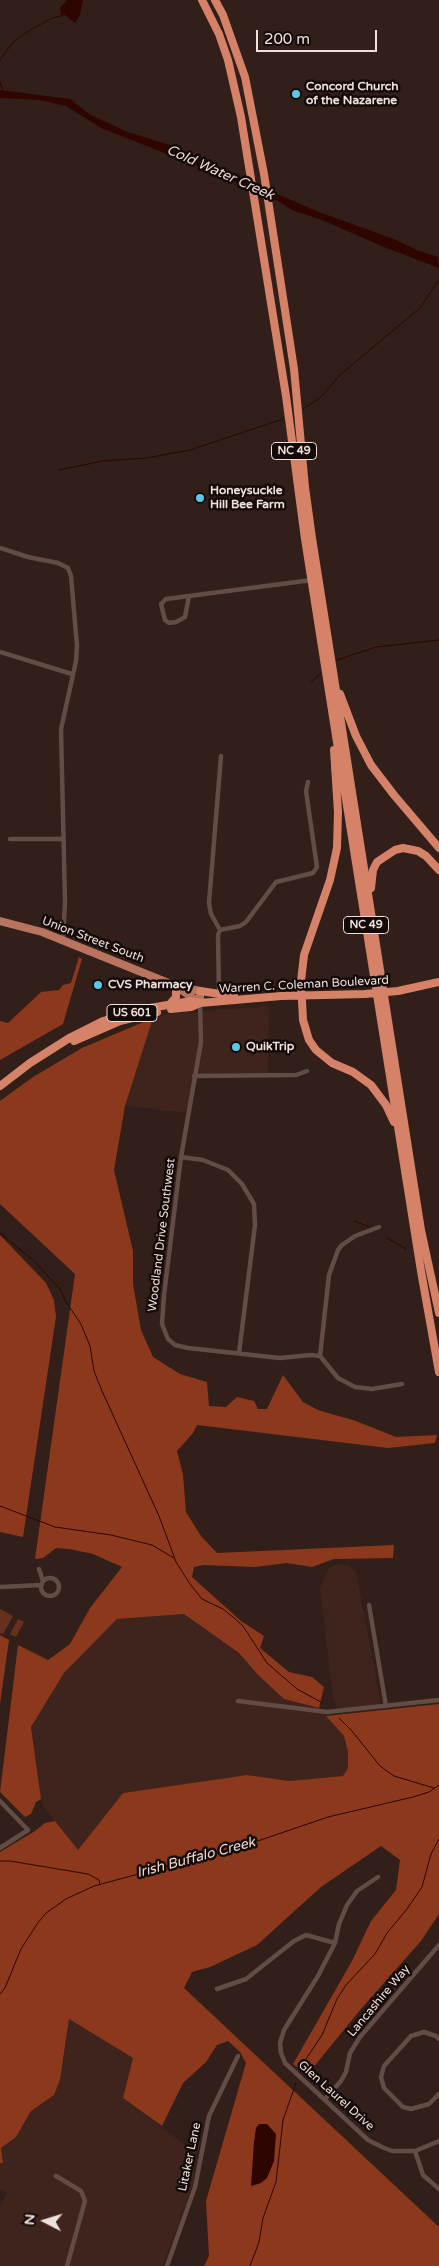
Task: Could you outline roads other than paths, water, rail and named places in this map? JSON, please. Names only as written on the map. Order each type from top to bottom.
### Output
[{"type":"highway","name":"NC 49","points":[[202,0],[218,34],[232,75],[256,208],[333,716],[439,1372]]},
{"type":"highway","name":"NC 49","points":[[215,0],[223,15],[245,77],[264,174],[294,368],[308,512],[421,1230],[439,1314]]},
{"type":"highway","points":[[333,670],[348,718],[363,751],[382,780],[439,848]]},
{"type":"highway","points":[[333,716],[338,812],[337,848],[330,880],[304,955],[301,996],[305,1031],[316,1050],[332,1063],[357,1075],[371,1086],[386,1105],[399,1133]]},
{"type":"highway","points":[[370,908],[374,870],[377,862],[388,853],[403,848],[418,851],[426,856],[439,870]]},
{"type":"highway","name":"Warren C. Coleman Boulevard","points":[[0,1086],[30,1062],[69,1040],[71,1037],[103,1021],[170,1004],[191,1001],[200,1003],[251,998],[365,994],[439,982]]},
{"type":"highway","points":[[170,1004],[176,997],[176,986]]},
{"type":"highway","points":[[200,991],[251,998]]},
{"type":"highway","name":"Warren C. Coleman Boulevard","points":[[69,1040],[73,1041],[120,1022],[161,1011],[191,1007],[200,1003]]},
{"type":"main road","name":"Union Street South","points":[[0,921],[24,926],[176,986],[200,991]]},
{"type":"main road","name":"Union Street South","points":[[176,986],[200,1003]]},
{"type":"main road","points":[[200,991],[200,1003]]},
{"type":"street","points":[[0,548],[28,557],[58,563],[70,570],[76,635],[76,661],[61,729],[62,839],[65,902],[63,940]]},
{"type":"street","points":[[190,596],[186,617],[169,623],[165,620],[161,609],[162,601],[166,599],[312,580]]},
{"type":"street","points":[[0,652],[72,674]]},
{"type":"street","points":[[219,994],[218,935],[220,930],[211,914],[209,903],[220,756]]},
{"type":"street","points":[[220,930],[240,926],[246,922],[276,882],[309,875],[316,870],[317,858],[306,791],[308,782]]},
{"type":"street","points":[[10,839],[62,839]]},
{"type":"street","name":"Woodland Drive Southwest","points":[[200,1003],[202,1036],[181,1157],[164,1295],[163,1330],[168,1339],[179,1346],[280,1358],[320,1356]]},
{"type":"street","points":[[194,1076],[296,1075],[307,1071]]},
{"type":"street","points":[[181,1157],[203,1160],[228,1170],[242,1184],[254,1204],[255,1225],[239,1353]]},
{"type":"street","points":[[379,1227],[355,1236],[338,1250],[329,1276],[320,1356],[338,1378],[355,1387],[372,1389],[402,1384]]},
{"type":"street","points":[[39,1569],[43,1593],[53,1596]]},
{"type":"street","points":[[0,1587],[42,1583],[51,1578],[57,1583],[58,1591],[53,1596]]},
{"type":"street","points":[[53,1596],[55,1601]]},
{"type":"street","points":[[369,1605],[386,1706]]},
{"type":"street","points":[[238,1701],[327,1712],[439,1700]]},
{"type":"street","points":[[0,1801],[28,1830],[0,1848]]},
{"type":"street","name":"Glen Laurel Drive","points":[[378,1877],[357,1891],[347,1905],[334,1943],[318,1976],[284,2030],[280,2043],[281,2053],[285,2063],[375,2143],[392,2151],[415,2151],[439,2141]]},
{"type":"street","points":[[217,1989],[246,1979],[294,1941],[306,1935],[334,1943]]},
{"type":"street","name":"Lancashire Way","points":[[325,2099],[341,2081],[346,2072],[350,2053],[360,2037],[439,1945]]},
{"type":"street","points":[[439,2039],[424,2032],[411,2036],[384,2066],[381,2077],[384,2088],[403,2107],[411,2109],[429,2104],[439,2094]]},
{"type":"street","name":"Litaker Lane","points":[[167,2266],[195,2187],[209,2116],[238,2056]]},
{"type":"street","points":[[415,2151],[423,2175],[439,2189]]},
{"type":"street","points":[[56,2176],[81,2191],[86,2201],[67,2266]]},
{"type":"water","points":[[67,0],[83,0],[80,15],[75,23],[65,15],[61,16],[60,8]]},
{"type":"water","name":"Cold Water Creek","points":[[0,90],[70,99],[89,114],[125,131],[173,146],[203,162],[319,212],[438,257],[439,268],[322,220],[292,210],[278,201],[195,165],[101,128],[66,106],[40,100],[0,98]]},
{"type":"water","points":[[259,2124],[267,2124],[276,2134],[274,2161],[267,2178],[261,2183],[251,2186],[254,2142],[256,2128]]},
{"type":"waterway","points":[[0,60],[13,42],[52,18],[61,16]]},
{"type":"waterway","points":[[0,82],[3,91]]},
{"type":"waterway","points":[[303,409],[321,397],[340,375],[421,307],[439,282]]},
{"type":"waterway","points":[[59,470],[103,461],[146,458],[190,450],[283,419]]},
{"type":"waterway","points":[[337,660],[376,647],[439,640]]},
{"type":"waterway","points":[[311,682],[321,673]]},
{"type":"waterway","points":[[354,1221],[369,1227]]},
{"type":"waterway","points":[[0,1233],[34,1261],[60,1289],[66,1302],[81,1324],[90,1346],[94,1371],[102,1391],[159,1516],[176,1562],[190,1584],[202,1599],[223,1609],[243,1626],[267,1663],[297,1689],[321,1702]]},
{"type":"waterway","points":[[387,1238],[406,1249]]},
{"type":"waterway","points":[[0,1506],[55,1527],[111,1535],[152,1545],[174,1558]]},
{"type":"waterway","points":[[339,1718],[380,1766],[394,1776],[434,1788]]},
{"type":"waterway","name":"Irish Buffalo Creek","points":[[0,1994],[5,1988],[21,1949],[37,1924],[46,1913],[66,1899],[94,1886],[246,1845],[328,1817],[413,1797],[429,1792],[439,1785]]},
{"type":"waterway","points":[[300,2068],[322,2035],[337,1999],[346,1985],[375,1954],[387,1933],[422,1887],[431,1854],[439,1839]]},
{"type":"waterway","points":[[0,1861],[88,1874],[99,1880],[100,1885]]},
{"type":"waterway","points":[[250,2266],[259,2242],[263,2218],[276,2182],[283,2120],[296,2083]]},
{"type":"place","name":"Concord Church of the Nazarene","points":[[296,94]]},
{"type":"place","name":"Honeysuckle Hill Bee Farm","points":[[200,498]]},
{"type":"place","name":"CVS Pharmacy","points":[[98,985]]},
{"type":"place","name":"QuikTrip","points":[[236,1047]]}]
